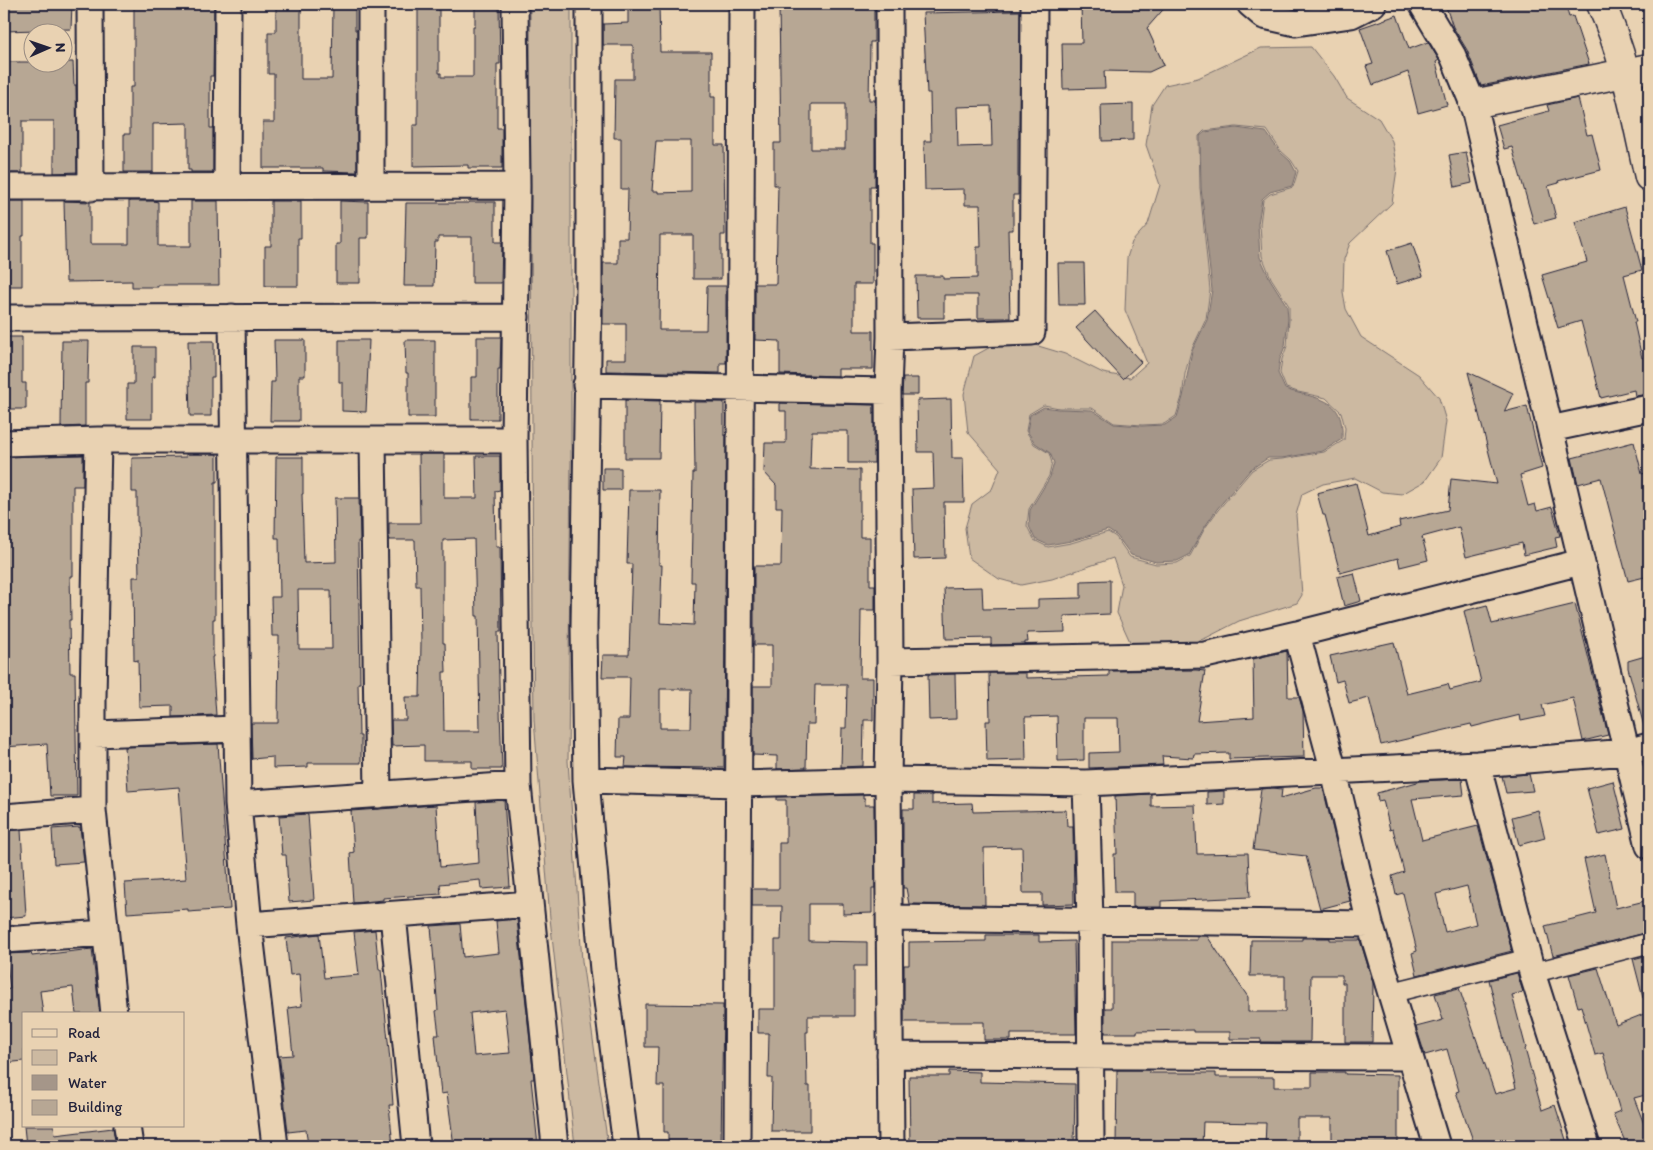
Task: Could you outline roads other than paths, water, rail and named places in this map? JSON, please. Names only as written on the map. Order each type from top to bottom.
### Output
[{"type":"street","points":[[90,4],[91,188]]},
{"type":"street","points":[[227,186],[228,4]]},
{"type":"street","points":[[371,4],[371,186]]},
{"type":"street","points":[[515,4],[517,186],[514,440],[518,785],[554,1146]]},
{"type":"street","points":[[589,4],[589,288],[586,385],[584,626],[586,780],[603,970],[626,1146]]},
{"type":"street","points":[[737,1146],[742,4]]},
{"type":"street","points":[[889,4],[890,337],[888,391],[890,661],[888,780],[891,1146]]},
{"type":"street","points":[[890,337],[1032,332],[1034,4]]},
{"type":"street","points":[[1250,4],[1264,16],[1296,23],[1351,15],[1373,4]]},
{"type":"street","points":[[1422,4],[1453,56],[1473,104],[1581,562],[1638,749],[1649,846]]},
{"type":"street","points":[[1601,4],[1637,71],[1649,177]]},
{"type":"street","points":[[1473,104],[1637,71]]},
{"type":"street","points":[[4,187],[517,186]]},
{"type":"street","points":[[232,317],[238,804],[249,925],[274,1146]]},
{"type":"street","points":[[4,318],[516,317]]},
{"type":"street","points":[[586,385],[888,391]]},
{"type":"street","points":[[1550,429],[1649,408]]},
{"type":"street","points":[[4,443],[98,440],[514,440]]},
{"type":"street","points":[[98,440],[93,810],[114,1012]]},
{"type":"street","points":[[373,441],[378,795]]},
{"type":"street","points":[[890,661],[1205,655],[1297,634],[1581,562]]},
{"type":"street","points":[[1297,634],[1334,772],[1370,924],[1437,1146]]},
{"type":"street","points":[[94,734],[237,729]]},
{"type":"street","points":[[586,780],[738,784],[888,780],[1086,783],[1477,764],[1638,749]]},
{"type":"street","points":[[1477,764],[1530,966],[1587,1146]]},
{"type":"street","points":[[1086,783],[1090,920],[1091,1146]]},
{"type":"street","points":[[238,804],[518,785]]},
{"type":"street","points":[[4,817],[93,810]]},
{"type":"street","points":[[249,925],[530,904]]},
{"type":"street","points":[[393,915],[416,1146]]},
{"type":"street","points":[[890,918],[1370,924]]},
{"type":"street","points":[[4,940],[105,933]]},
{"type":"street","points":[[1390,994],[1649,943]]},
{"type":"street","points":[[890,1055],[1409,1057]]},
{"type":"street","points":[[127,1128],[130,1146]]},
{"type":"water","points":[[1236,128],[1266,132],[1280,152],[1290,161],[1296,172],[1292,186],[1270,192],[1262,199],[1258,224],[1260,257],[1270,279],[1287,306],[1288,319],[1285,346],[1280,359],[1278,373],[1285,389],[1317,398],[1333,407],[1339,414],[1342,425],[1342,439],[1323,451],[1282,458],[1268,458],[1251,469],[1217,509],[1189,555],[1177,561],[1156,562],[1131,555],[1117,536],[1108,530],[1071,541],[1048,545],[1035,539],[1029,526],[1030,510],[1050,477],[1054,463],[1050,453],[1035,443],[1027,431],[1030,415],[1044,407],[1092,410],[1114,424],[1142,426],[1165,425],[1177,417],[1192,351],[1207,320],[1212,290],[1201,188],[1200,136],[1205,132]]}]
